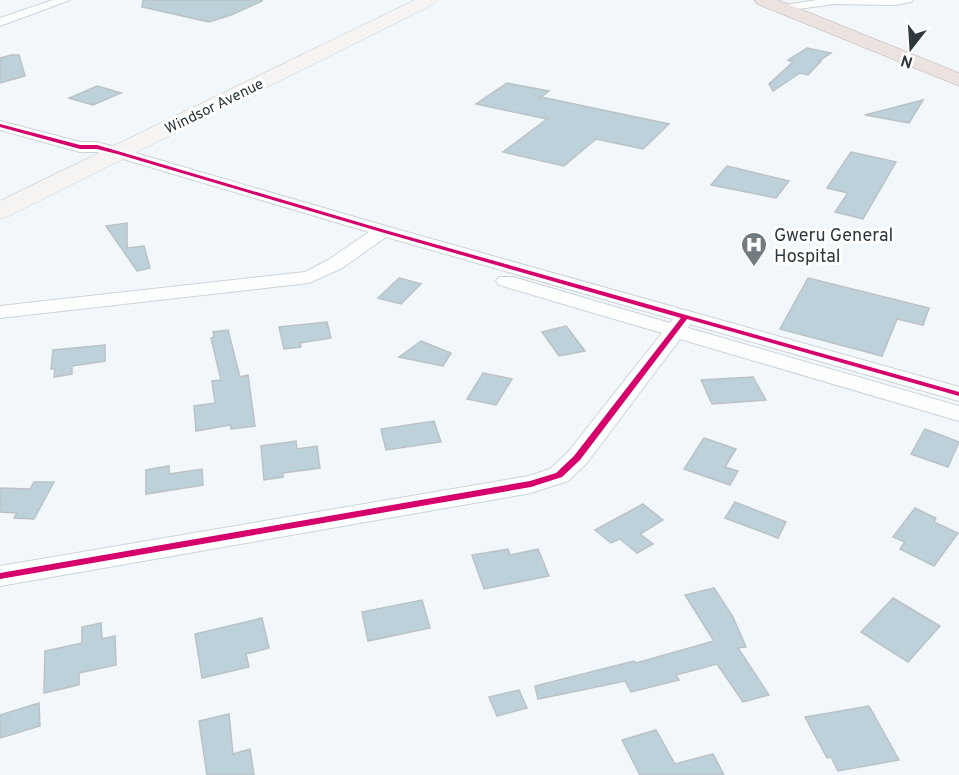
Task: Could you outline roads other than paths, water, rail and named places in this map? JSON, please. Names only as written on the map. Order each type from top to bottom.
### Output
[{"type":"highway","points":[[763,0],[791,5],[918,58],[959,80]]},
{"type":"highway","points":[[918,58],[959,69]]},
{"type":"main road","name":"Windsor Avenue","points":[[0,211],[96,153],[405,0]]},
{"type":"main road","name":"Windsor Avenue","points":[[0,192],[96,153],[428,0]]},
{"type":"street","points":[[0,22],[64,0]]},
{"type":"street","points":[[791,5],[907,0]]},
{"type":"street","points":[[0,12],[17,16]]},
{"type":"street","points":[[0,125],[681,323],[959,394]]},
{"type":"street","points":[[0,312],[309,277],[322,272],[376,236]]},
{"type":"street","points":[[681,323],[959,414]]},
{"type":"street","points":[[0,576],[531,484],[559,475],[577,458],[681,323]]},
{"type":"place","name":"Gweru General Hospital","points":[[754,268]]}]
